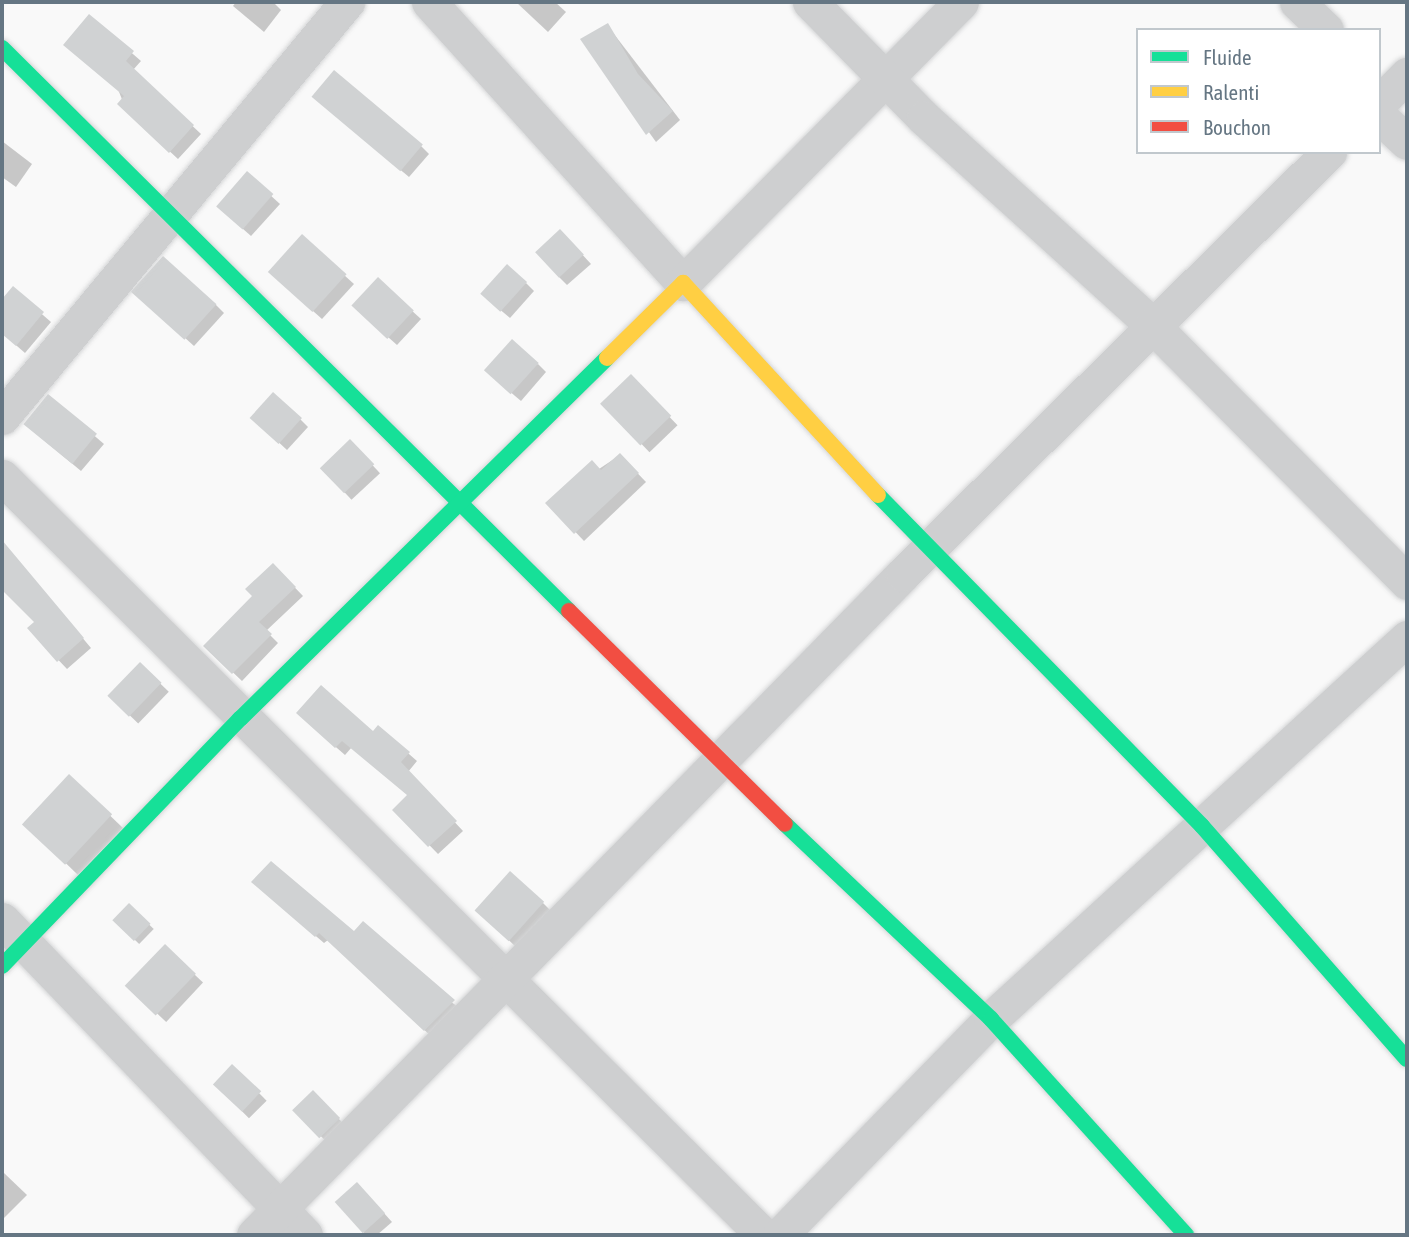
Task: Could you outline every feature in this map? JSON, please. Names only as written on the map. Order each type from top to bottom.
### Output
[{"type":"street","points":[[2,417],[347,2]]},
{"type":"street","points":[[429,2],[928,549],[1202,826],[1407,1059]]},
{"type":"street","points":[[810,2],[884,76],[1153,326],[1407,582]]},
{"type":"street","points":[[306,1235],[9,943],[461,505],[884,76],[961,2]]},
{"type":"street","points":[[1297,2],[1324,28]]},
{"type":"street","points":[[2,48],[722,764],[991,1019],[1186,1235]]},
{"type":"street","points":[[1387,94],[1407,142]]},
{"type":"street","points":[[254,1235],[722,764],[928,549],[1327,154]]},
{"type":"street","points":[[2,477],[504,982],[763,1235]]},
{"type":"street","points":[[780,1235],[991,1019],[1407,638]]},
{"type":"building","points":[[89,14],[134,51],[126,61],[194,125],[169,153],[117,104],[124,96],[63,45]]},
{"type":"building","points":[[608,23],[638,74],[673,111],[646,135],[580,39]]},
{"type":"building","points":[[334,70],[423,145],[400,171],[312,97]]},
{"type":"building","points":[[247,171],[273,194],[243,229],[216,206]]},
{"type":"building","points":[[560,229],[584,255],[559,278],[535,252]]},
{"type":"building","points":[[302,234],[347,274],[312,312],[268,272]]},
{"type":"building","points":[[163,256],[217,304],[184,340],[131,292]]},
{"type":"building","points":[[507,264],[527,282],[500,312],[480,294]]},
{"type":"building","points":[[378,277],[414,310],[387,339],[351,306]]},
{"type":"building","points":[[13,286],[44,312],[16,346],[2,334],[2,299]]},
{"type":"building","points":[[512,339],[539,363],[511,394],[484,370]]},
{"type":"building","points":[[631,374],[671,416],[640,446],[600,404]]},
{"type":"building","points":[[273,392],[302,418],[279,444],[250,418]]},
{"type":"building","points":[[48,394],[97,434],[72,464],[23,424]]},
{"type":"building","points":[[350,439],[374,464],[344,493],[320,468]]},
{"type":"building","points":[[620,453],[639,473],[574,534],[545,503],[592,460],[601,470]]},
{"type":"building","points":[[2,540],[84,638],[57,662],[27,628],[34,622],[2,590]]},
{"type":"building","points":[[273,563],[296,587],[259,622],[272,634],[232,674],[203,646],[252,596],[245,589]]},
{"type":"building","points":[[140,662],[162,683],[129,717],[107,696]]},
{"type":"building","points":[[321,685],[373,731],[378,725],[410,752],[401,762],[457,821],[428,847],[392,810],[407,795],[342,741],[335,748],[296,713]]},
{"type":"building","points":[[69,774],[112,814],[65,865],[22,824]]},
{"type":"building","points":[[271,861],[354,931],[363,921],[455,1000],[424,1031],[319,933],[315,937],[251,882]]},
{"type":"building","points":[[510,871],[544,902],[509,941],[475,910]]},
{"type":"building","points":[[129,903],[151,924],[134,941],[112,920]]},
{"type":"building","points":[[165,944],[196,974],[156,1016],[125,986]]},
{"type":"building","points":[[232,1064],[261,1091],[242,1112],[213,1084]]},
{"type":"building","points":[[313,1090],[340,1118],[319,1138],[292,1110]]},
{"type":"building","points":[[357,1182],[385,1213],[363,1233],[335,1202]]},
{"type":"traffic: fast","points":[[2,48],[569,611]]},
{"type":"traffic: fast","points":[[2,966],[241,718],[607,358]]},
{"type":"traffic: fast","points":[[878,495],[1202,826],[1407,1059]]},
{"type":"traffic: fast","points":[[785,824],[991,1019],[1186,1235]]},
{"type":"traffic: slow","points":[[607,358],[683,283],[878,495]]},
{"type":"traffic: jam","points":[[569,611],[785,824]]}]
